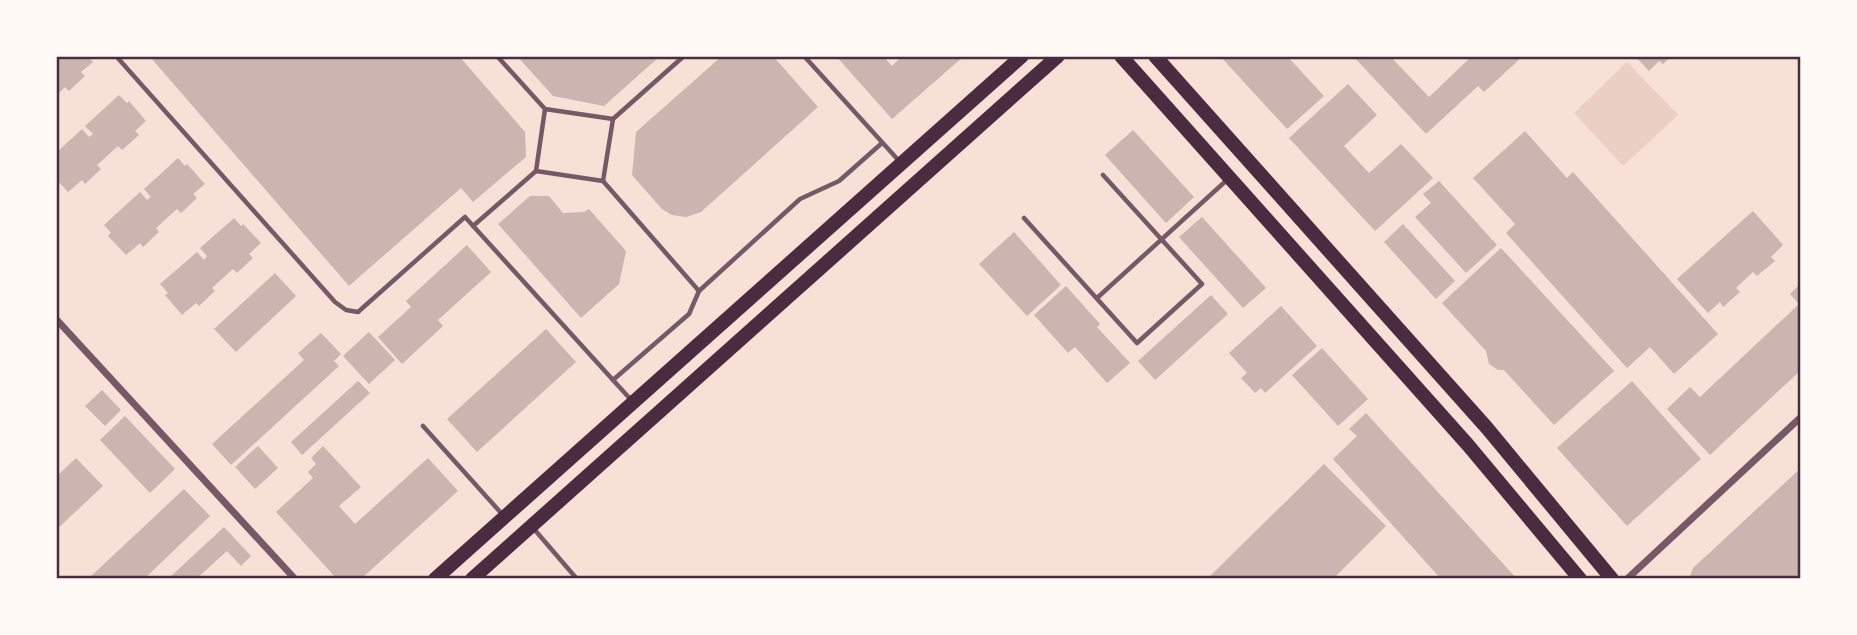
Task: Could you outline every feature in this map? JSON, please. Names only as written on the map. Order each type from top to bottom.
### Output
[{"type":"main road","points":[[435,579],[1022,56]]},
{"type":"main road","points":[[472,579],[1058,56]]},
{"type":"main road","points":[[1121,56],[1468,445],[1580,579]]},
{"type":"main road","points":[[1155,56],[1486,428],[1612,579]]},
{"type":"street","points":[[56,319],[295,579]]},
{"type":"street","points":[[1627,579],[1801,417]]},
{"type":"lane","points":[[116,56],[335,302],[346,310],[358,312],[465,217],[633,402]]},
{"type":"lane","points":[[497,56],[545,109],[613,119]]},
{"type":"lane","points":[[603,181],[613,119],[684,56]]},
{"type":"lane","points":[[804,56],[901,164]]},
{"type":"lane","points":[[473,226],[536,171],[545,109]]},
{"type":"lane","points":[[613,380],[689,314],[699,290],[800,199],[839,181],[882,143]]},
{"type":"lane","points":[[536,171],[603,181],[699,290]]},
{"type":"lane","points":[[1024,218],[1137,343],[1202,284],[1103,174]]},
{"type":"lane","points":[[1097,299],[1230,178]]},
{"type":"lane","points":[[423,426],[505,517]]},
{"type":"lane","points":[[531,526],[577,579]]},
{"type":"shaded area","points":[[1627,62],[1678,115],[1623,166],[1574,113]]},
{"type":"building","points":[[56,56],[87,56],[93,62],[81,72],[85,76],[69,91],[65,87],[56,96]]},
{"type":"building","points":[[459,56],[525,132],[526,157],[473,202],[461,188],[349,286],[151,58]]},
{"type":"building","points":[[517,56],[660,56],[604,106],[553,96]]},
{"type":"building","points":[[722,56],[773,56],[818,107],[701,212],[686,217],[672,215],[662,209],[632,175],[636,132]]},
{"type":"building","points":[[836,56],[883,56],[892,66],[902,56],[964,56],[892,119]]},
{"type":"building","points":[[1220,56],[1287,56],[1324,96],[1287,129]]},
{"type":"building","points":[[1353,56],[1390,56],[1429,97],[1472,56],[1523,56],[1484,92],[1478,86],[1426,134]]},
{"type":"building","points":[[1635,56],[1671,56],[1663,64],[1659,61],[1649,71]]},
{"type":"building","points":[[1348,84],[1377,115],[1344,146],[1369,173],[1401,144],[1433,178],[1375,231],[1289,138]]},
{"type":"building","points":[[119,95],[127,103],[129,101],[146,121],[135,131],[139,135],[122,150],[118,146],[97,165],[101,169],[85,184],[82,180],[68,192],[56,179],[56,153],[82,129],[89,137],[93,134],[85,126]]},
{"type":"building","points":[[1133,130],[1194,197],[1166,223],[1105,155]]},
{"type":"building","points":[[1525,131],[1567,178],[1573,172],[1718,334],[1674,374],[1650,347],[1627,368],[1506,233],[1515,224],[1473,178]]},
{"type":"building","points":[[178,158],[205,184],[193,194],[197,198],[181,213],[177,209],[156,228],[159,232],[143,247],[140,243],[126,255],[108,236],[111,233],[104,225],[140,192],[147,200],[151,197],[144,189]]},
{"type":"building","points":[[1439,181],[1497,245],[1466,273],[1415,217],[1431,203],[1423,194]]},
{"type":"building","points":[[530,196],[549,196],[563,213],[584,212],[589,209],[626,251],[619,284],[581,318],[498,224]]},
{"type":"building","points":[[1753,211],[1783,245],[1771,257],[1775,261],[1757,276],[1753,272],[1736,288],[1740,292],[1723,307],[1720,302],[1708,313],[1677,279]]},
{"type":"building","points":[[1202,217],[1266,288],[1243,308],[1179,237]]},
{"type":"building","points":[[234,218],[261,243],[249,254],[253,258],[237,273],[233,269],[212,288],[215,291],[199,306],[196,303],[182,315],[165,295],[168,293],[160,284],[197,252],[204,260],[207,256],[200,248]]},
{"type":"building","points":[[1403,224],[1455,281],[1436,299],[1384,242]]},
{"type":"building","points":[[1014,232],[1061,285],[1027,316],[979,264]]},
{"type":"building","points":[[467,245],[491,272],[438,320],[443,326],[402,364],[378,337],[411,307],[406,301]]},
{"type":"building","points":[[1501,248],[1614,371],[1554,425],[1504,370],[1498,370],[1489,364],[1486,351],[1442,303]]},
{"type":"building","points":[[275,273],[296,296],[236,352],[214,329]]},
{"type":"building","points":[[1801,283],[1801,370],[1710,455],[1667,409],[1690,387],[1700,397],[1799,304],[1790,294]]},
{"type":"building","points":[[1066,286],[1100,324],[1097,327],[1130,363],[1107,383],[1075,347],[1068,353],[1034,315]]},
{"type":"building","points":[[1211,295],[1228,314],[1155,380],[1138,361]]},
{"type":"building","points":[[1281,306],[1317,346],[1265,393],[1261,388],[1255,393],[1241,378],[1247,373],[1229,353]]},
{"type":"building","points":[[546,329],[576,362],[477,452],[447,419]]},
{"type":"building","points":[[369,332],[395,360],[369,384],[343,356]]},
{"type":"building","points":[[321,333],[341,354],[334,361],[339,366],[231,465],[212,444],[304,360],[298,353]]},
{"type":"building","points":[[1322,348],[1368,399],[1338,426],[1292,375]]},
{"type":"building","points":[[358,381],[370,393],[302,455],[291,442]]},
{"type":"building","points":[[1632,381],[1701,459],[1627,526],[1557,448]]},
{"type":"building","points":[[102,390],[121,410],[105,426],[85,406]]},
{"type":"building","points":[[1366,413],[1517,579],[1441,579],[1333,459],[1357,436],[1349,429]]},
{"type":"building","points":[[125,416],[175,469],[150,493],[100,440]]},
{"type":"building","points":[[258,446],[278,468],[255,489],[235,467]]},
{"type":"building","points":[[323,446],[361,487],[339,506],[355,524],[428,458],[458,491],[361,579],[337,579],[276,512],[313,478],[308,472],[316,464],[311,458]]},
{"type":"building","points":[[76,458],[103,486],[56,530],[56,477]]},
{"type":"building","points":[[1324,464],[1386,526],[1333,579],[1207,579]]},
{"type":"building","points":[[1801,468],[1801,579],[1692,579],[1690,576],[1693,568]]},
{"type":"building","points":[[184,489],[210,516],[144,579],[88,579]]},
{"type":"building","points":[[224,527],[251,556],[241,566],[227,551],[196,579],[168,579]]}]
